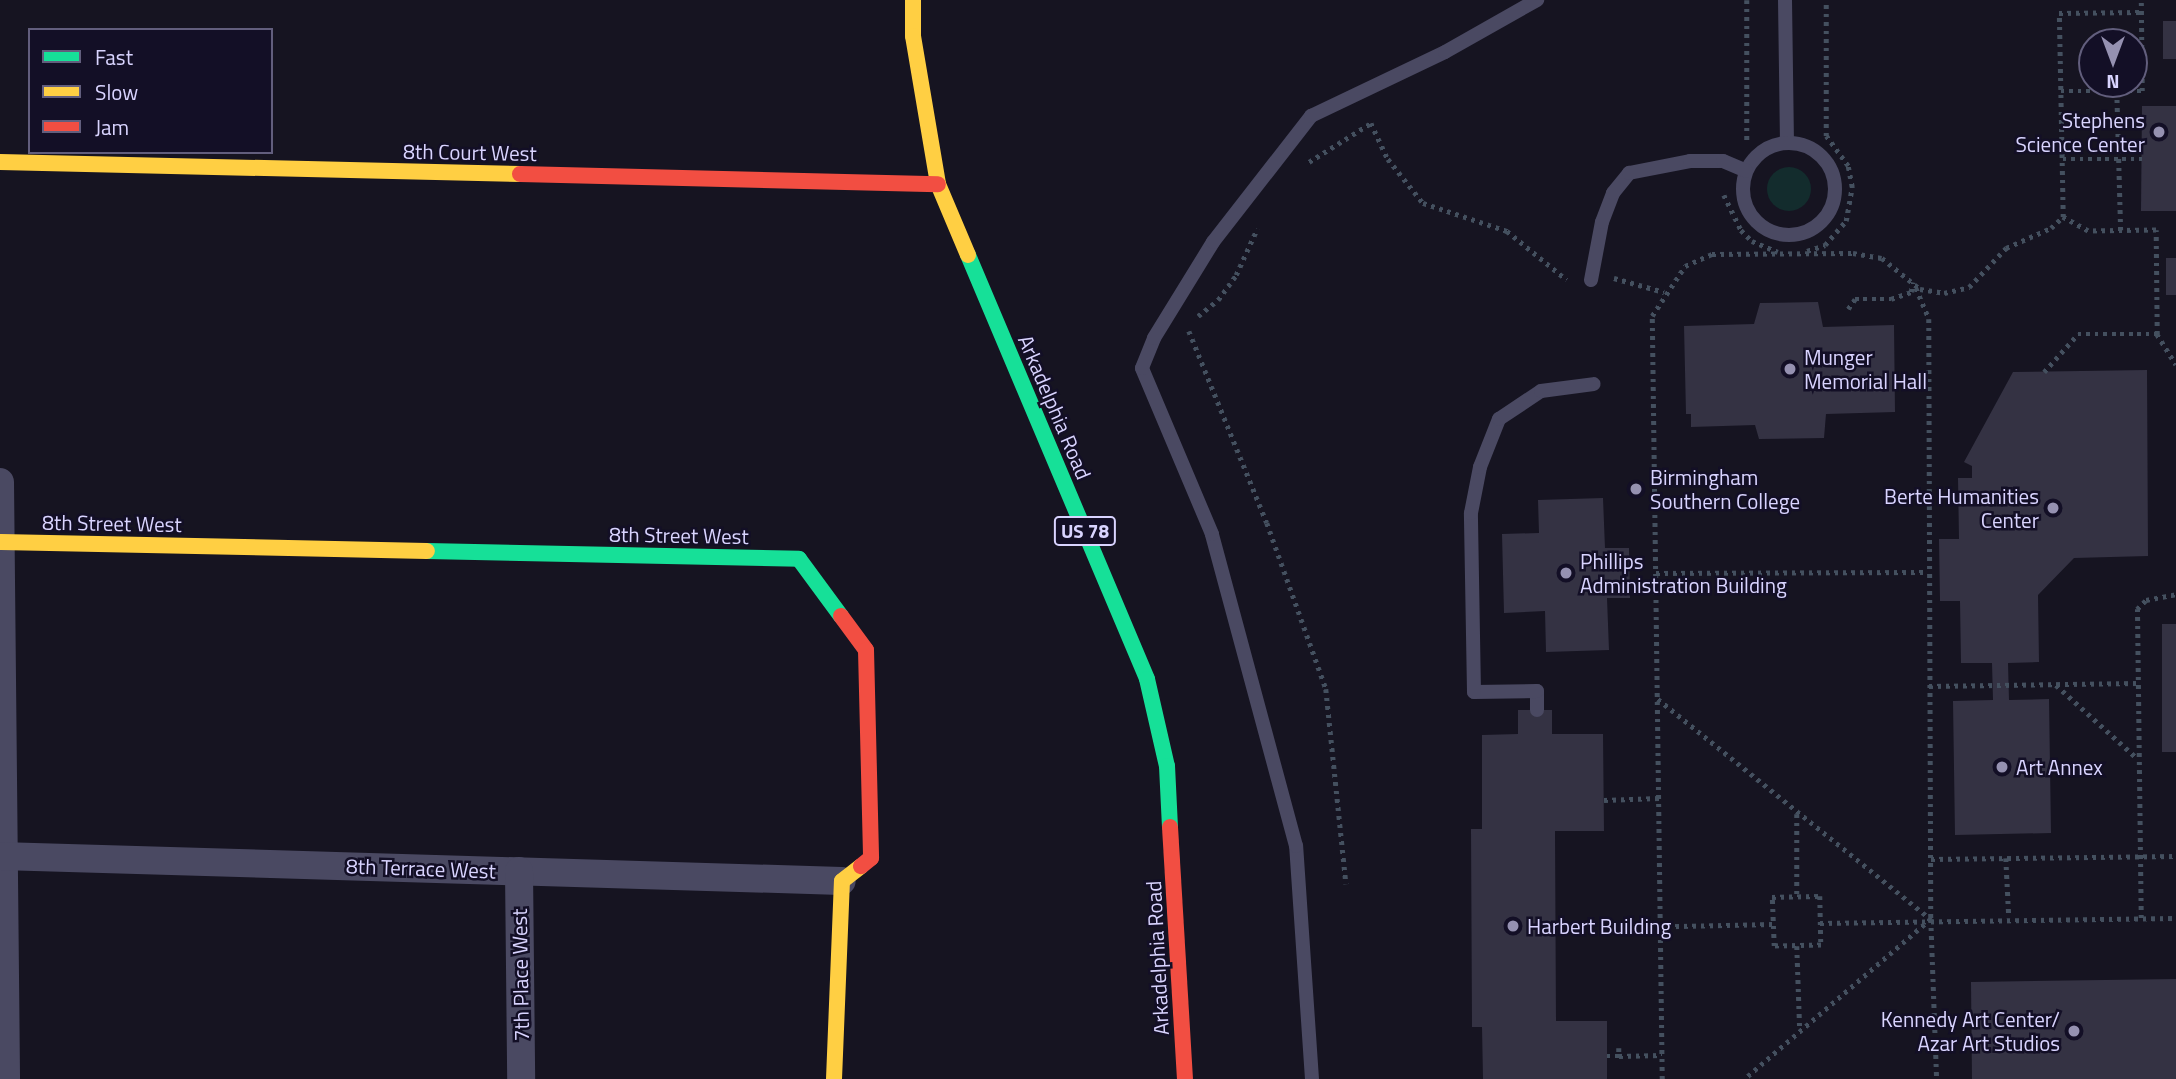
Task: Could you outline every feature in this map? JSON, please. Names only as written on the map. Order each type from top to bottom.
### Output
[{"type":"street","name":"Arkadelphia Road","points":[[913,0],[914,36],[938,184],[1147,680],[1167,766],[1185,1079]]},
{"type":"street","name":"8th Court West","points":[[0,162],[938,184]]},
{"type":"street","points":[[0,482],[6,1079]]},
{"type":"street","name":"8th Street West","points":[[1,542],[799,559],[866,650],[871,858],[842,881]]},
{"type":"street","name":"8th Terrace West","points":[[2,856],[842,881]]},
{"type":"street","name":"7th Place West","points":[[519,871],[521,1079]]},
{"type":"street","points":[[834,1079],[842,881]]},
{"type":"lane","points":[[1311,1079],[1296,846],[1212,534],[1142,368],[1154,338],[1213,242],[1311,116],[1445,52],[1537,0]]},
{"type":"lane","points":[[1786,0],[1787,143]]},
{"type":"lane","points":[[1787,143],[1815,151],[1833,175],[1833,204],[1815,228],[1785,236],[1757,223],[1742,196],[1746,171],[1758,154],[1787,143]]},
{"type":"lane","points":[[1591,279],[1602,222],[1613,193],[1629,173],[1690,161],[1723,161],[1746,171]]},
{"type":"lane","points":[[1537,710],[1537,691],[1474,692],[1471,513],[1480,467],[1499,419],[1541,391],[1594,384]]},
{"type":"path","points":[[1746,0],[1747,144]]},
{"type":"path","points":[[1724,195],[1731,216],[1752,241],[1788,254],[1825,245],[1846,221],[1851,201],[1848,166],[1826,136],[1826,0]]},
{"type":"path","points":[[2140,0],[2141,28]]},
{"type":"path","points":[[1662,1079],[1652,316],[1664,292],[1685,265],[1712,254],[1882,258],[1914,283],[1944,293],[1969,287],[2006,248],[2051,228],[2063,217],[2059,13],[2141,12]]},
{"type":"path","points":[[2061,91],[2078,91]]},
{"type":"path","points":[[2117,98],[2121,230]]},
{"type":"path","points":[[1300,169],[1371,123],[1388,159],[1423,202],[1507,230],[1531,246],[1563,279],[1614,278],[1664,292]]},
{"type":"path","points":[[2063,159],[2142,159]]},
{"type":"path","points":[[2063,217],[2088,230],[2156,230],[2157,334],[2176,363]]},
{"type":"path","points":[[1260,225],[1230,284],[1187,328],[1267,523],[1326,689],[1346,884]]},
{"type":"path","points":[[1848,309],[1855,299],[1891,299],[1911,292],[1914,283]]},
{"type":"path","points":[[1914,283],[1929,319],[1931,919],[1937,1079]]},
{"type":"path","points":[[2045,372],[2078,334],[2157,334]]},
{"type":"path","points":[[1655,573],[1928,572]]},
{"type":"path","points":[[2141,918],[2137,610],[2146,600],[2176,594]]},
{"type":"path","points":[[1929,686],[2138,683]]},
{"type":"path","points":[[2056,684],[2139,759]]},
{"type":"path","points":[[1657,698],[1797,814],[1931,919]]},
{"type":"path","points":[[1604,800],[1659,798]]},
{"type":"path","points":[[1797,814],[1797,897]]},
{"type":"path","points":[[1931,859],[2176,856]]},
{"type":"path","points":[[2006,858],[2009,918]]},
{"type":"path","points":[[1820,896],[1820,923],[1821,945],[1774,946],[1772,897],[1820,896]]},
{"type":"path","points":[[1820,923],[1931,919],[2176,918]]},
{"type":"path","points":[[1745,1079],[1931,919]]},
{"type":"path","points":[[1633,927],[1773,924]]},
{"type":"path","points":[[1797,946],[1800,1030]]},
{"type":"path","points":[[1619,1048],[1619,1056]]},
{"type":"path","points":[[1607,1056],[1662,1055]]},
{"type":"green space","points":[[1789,167],[1798,168],[1805,173],[1810,180],[1810,198],[1805,205],[1798,210],[1789,211],[1780,210],[1773,205],[1768,198],[1767,189],[1768,180],[1773,173],[1780,168]]},
{"type":"building","name":"Stephens Science Center","points":[[2163,21],[2176,21],[2176,59],[2163,59]]},
{"type":"building","name":"Stephens Science Center","points":[[2142,106],[2176,106],[2176,211],[2141,211]]},
{"type":"building","points":[[2166,258],[2176,258],[2176,295],[2166,295]]},
{"type":"building","name":"Munger Memorial Hall","points":[[1818,302],[1823,327],[1894,325],[1895,412],[1826,414],[1824,438],[1759,439],[1755,425],[1691,427],[1691,414],[1686,414],[1684,326],[1754,324],[1760,303]]},
{"type":"building","name":"Berte Humanities Center","points":[[2147,370],[2148,556],[2074,558],[2038,595],[2039,662],[2008,663],[2009,700],[2049,699],[2051,833],[1955,835],[1953,701],[1993,700],[1992,663],[1961,663],[1960,601],[1940,601],[1939,539],[1959,539],[1958,478],[1972,478],[1972,466],[1964,462],[2013,372]]},
{"type":"building","name":"Phillips Administration Building","points":[[1603,498],[1605,548],[1629,548],[1630,598],[1607,598],[1609,650],[1546,652],[1545,611],[1504,613],[1502,534],[1539,533],[1538,500]]},
{"type":"building","points":[[2162,624],[2176,624],[2176,752],[2162,752]]},
{"type":"building","name":"Harbert Building","points":[[1518,710],[1552,710],[1552,734],[1603,734],[1604,831],[1555,831],[1556,1021],[1607,1021],[1607,1079],[1483,1079],[1482,1027],[1472,1027],[1471,829],[1482,829],[1482,735],[1518,734]]},
{"type":"building","name":"Kennedy Art Center/ Azar Art Studios","points":[[2176,979],[2176,1079],[1972,1079],[1971,982]]},
{"type":"traffic: fast","points":[[968,255],[1147,679],[1167,766],[1170,827]]},
{"type":"traffic: fast","points":[[427,551],[799,559],[841,616]]},
{"type":"traffic: slow","points":[[913,0],[913,36],[938,184],[968,255]]},
{"type":"traffic: slow","points":[[0,162],[520,174]]},
{"type":"traffic: slow","points":[[1,542],[427,551]]},
{"type":"traffic: slow","points":[[834,1079],[842,881],[861,866]]},
{"type":"traffic: jam","points":[[520,174],[938,184]]},
{"type":"traffic: jam","points":[[841,616],[866,650],[871,858],[861,866]]},
{"type":"traffic: jam","points":[[1170,827],[1185,1079]]},
{"type":"place","name":"Stephens Science Center","points":[[2159,132]]},
{"type":"place","name":"Munger Memorial Hall","points":[[1790,369]]},
{"type":"place","name":"Birmingham Southern College","points":[[1636,489]]},
{"type":"place","name":"Berte Humanities Center","points":[[2053,508]]},
{"type":"place","name":"Phillips Administration Building","points":[[1566,573]]},
{"type":"place","name":"Art Annex","points":[[2002,767]]},
{"type":"place","name":"Harbert Building","points":[[1513,926]]},
{"type":"place","name":"Kennedy Art Center/ Azar Art Studios","points":[[2074,1031]]}]
